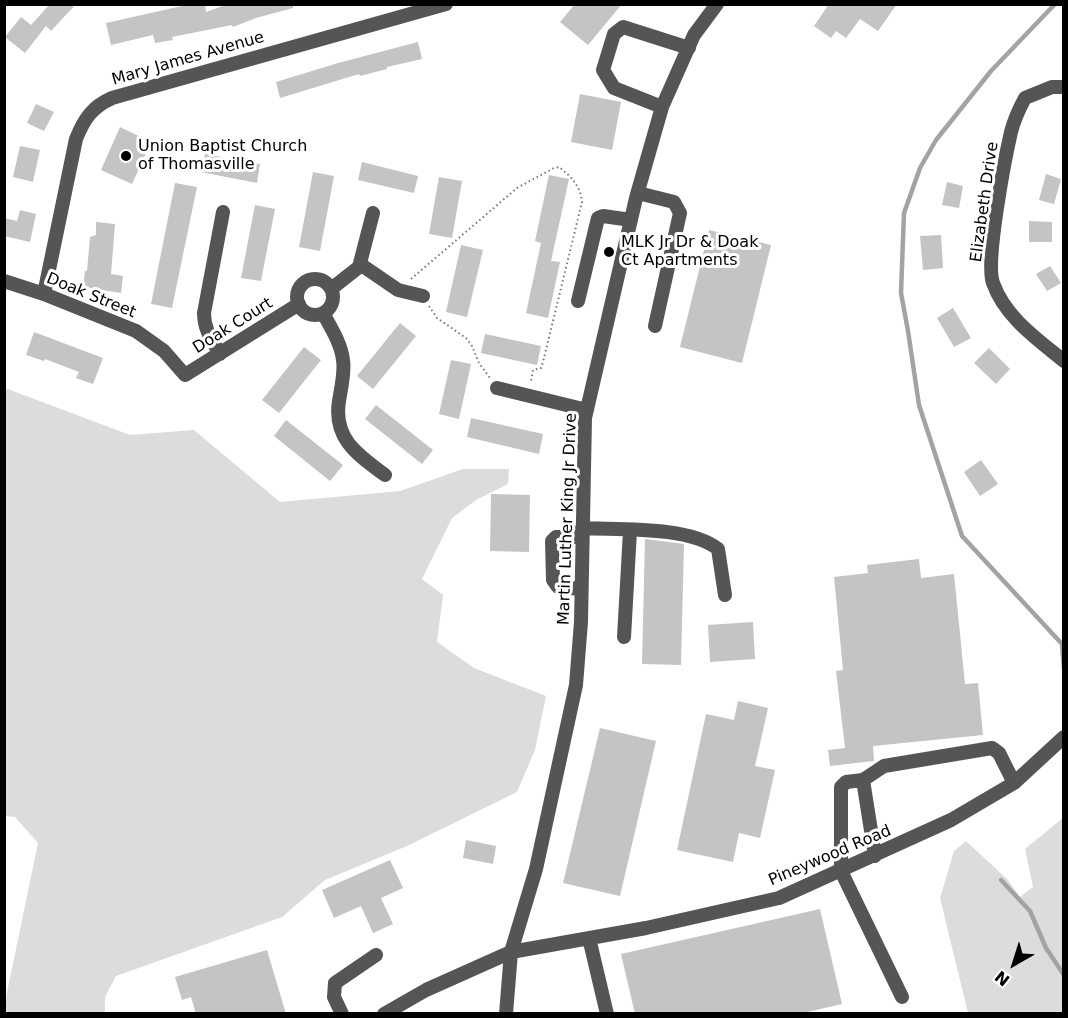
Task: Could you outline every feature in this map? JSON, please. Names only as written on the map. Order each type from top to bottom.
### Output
[{"type":"street","name":"Mary James Avenue","points":[[44,294],[76,139],[89,113],[101,103],[446,4]]},
{"type":"street","name":"Martin Luther King Jr Drive","points":[[506,1014],[510,952],[536,869],[576,686],[581,622],[585,418],[638,193],[662,107],[694,35],[717,4]]},
{"type":"street","points":[[662,107],[614,88],[603,70],[614,33],[623,27],[689,48]]},
{"type":"street","name":"Elizabeth Drive","points":[[1064,87],[1052,87],[1024,98],[1016,115],[1011,132],[994,234],[992,281],[1001,301],[1021,326],[1064,361]]},
{"type":"street","points":[[638,193],[674,202],[680,213],[655,326]]},
{"type":"street","points":[[220,354],[207,334],[204,313],[223,212]]},
{"type":"street","points":[[331,289],[360,264],[373,213]]},
{"type":"street","points":[[578,301],[598,218],[603,216],[632,220]]},
{"type":"street","points":[[360,264],[398,290],[423,296]]},
{"type":"street","points":[[310,280],[322,281],[331,289],[333,300],[331,306],[323,313],[312,315],[302,309],[299,304],[298,292],[310,280]]},
{"type":"street","name":"Doak Street","points":[[4,281],[44,294],[136,331],[164,351],[185,375]]},
{"type":"street","name":"Doak Court","points":[[185,375],[299,304]]},
{"type":"street","points":[[323,313],[339,343],[343,360],[344,371],[338,408],[339,425],[353,450],[385,475]]},
{"type":"street","points":[[497,388],[587,410]]},
{"type":"street","points":[[624,637],[630,531]]},
{"type":"street","points":[[581,590],[558,587],[553,580],[552,541],[556,537],[582,532],[630,531],[674,533],[708,541],[718,549],[725,595]]},
{"type":"street","name":"Pineywood Road","points":[[384,1014],[426,990],[510,952],[646,928],[779,898],[951,820],[1014,783],[1064,737]]},
{"type":"street","points":[[902,997],[841,871],[841,787],[846,782],[863,780],[884,766],[992,748],[999,753],[1014,783]]},
{"type":"street","points":[[863,780],[874,856]]},
{"type":"street","points":[[589,938],[607,1014]]},
{"type":"street","points":[[342,1014],[334,997],[335,983],[376,955]]},
{"type":"path","points":[[398,290],[517,188],[554,168],[559,167],[569,175],[582,195],[582,202],[543,362],[541,368],[533,370],[528,396]]},
{"type":"path","points":[[423,296],[437,318],[466,338],[479,363],[497,388]]},
{"type":"shaded area","points":[[5,388],[130,435],[194,430],[280,502],[400,491],[463,469],[509,469],[508,484],[476,500],[452,518],[422,579],[443,595],[437,642],[474,668],[546,696],[535,750],[517,792],[407,846],[325,880],[282,917],[116,976],[105,997],[105,1013],[5,1013],[5,1002],[38,843],[15,817],[5,816]]},
{"type":"shaded area","points":[[1063,818],[1063,1013],[968,1013],[940,898],[954,851],[966,841],[1008,880],[1020,897],[1033,887],[1025,849]]},
{"type":"building","points":[[50,4],[76,4],[51,31],[46,26],[25,53],[5,37],[21,17],[31,25]]},
{"type":"building","points":[[191,4],[205,4],[206,12],[228,4],[293,4],[293,8],[233,27],[232,25],[172,37],[173,40],[155,43],[153,35],[111,45],[106,23]]},
{"type":"building","points":[[575,4],[622,4],[588,45],[560,22]]},
{"type":"building","points":[[829,4],[897,4],[878,31],[860,19],[846,38],[836,31],[831,38],[814,26]]},
{"type":"building","points":[[418,42],[422,59],[360,76],[359,74],[280,98],[276,82]]},
{"type":"building","points":[[580,94],[621,102],[612,150],[571,142]]},
{"type":"building","points":[[36,104],[54,112],[44,131],[27,123]]},
{"type":"building","name":"Union Baptist Church of Thomasville","points":[[120,127],[151,142],[132,184],[101,170]]},
{"type":"building","points":[[20,146],[40,150],[33,182],[13,177]]},
{"type":"building","points":[[205,154],[260,164],[257,183],[201,172]]},
{"type":"building","points":[[362,162],[418,176],[414,193],[358,180]]},
{"type":"building","points":[[313,172],[334,176],[320,251],[299,247]]},
{"type":"building","points":[[1046,174],[1061,179],[1054,204],[1039,200]]},
{"type":"building","points":[[549,175],[569,179],[551,261],[560,262],[548,318],[526,313],[541,243],[535,241]]},
{"type":"building","points":[[439,177],[462,181],[452,238],[429,234]]},
{"type":"building","points":[[947,182],[963,186],[959,208],[942,205]]},
{"type":"building","points":[[175,183],[197,187],[172,308],[151,304]]},
{"type":"building","points":[[255,205],[275,209],[261,281],[241,278]]},
{"type":"building","points":[[20,210],[36,214],[30,242],[4,236],[4,218],[17,221]]},
{"type":"building","points":[[1029,221],[1052,222],[1052,242],[1029,242]]},
{"type":"building","points":[[96,222],[115,224],[111,274],[123,276],[121,293],[83,287],[90,237],[96,235]]},
{"type":"building","points":[[709,230],[771,245],[742,363],[680,347]]},
{"type":"building","points":[[941,235],[943,268],[923,270],[920,236]]},
{"type":"building","points":[[461,245],[483,250],[467,317],[446,312]]},
{"type":"building","points":[[1050,266],[1061,283],[1047,291],[1036,274]]},
{"type":"building","points":[[953,308],[971,338],[954,347],[937,318]]},
{"type":"building","points":[[400,323],[416,336],[373,389],[357,376]]},
{"type":"building","points":[[34,332],[103,358],[93,384],[76,378],[79,372],[45,359],[44,361],[26,355]]},
{"type":"building","points":[[485,334],[541,346],[537,365],[481,353]]},
{"type":"building","points":[[304,347],[321,360],[279,413],[262,400]]},
{"type":"building","points":[[989,348],[1010,369],[996,384],[974,363]]},
{"type":"building","points":[[451,360],[471,364],[459,419],[439,414]]},
{"type":"building","points":[[376,405],[433,450],[422,464],[365,419]]},
{"type":"building","points":[[471,418],[543,434],[539,454],[467,437]]},
{"type":"building","points":[[286,420],[343,465],[330,481],[274,436]]},
{"type":"building","points":[[981,460],[998,484],[980,496],[964,472]]},
{"type":"building","points":[[491,494],[530,495],[529,552],[490,551]]},
{"type":"building","points":[[645,539],[684,544],[681,665],[642,664]]},
{"type":"building","points":[[919,559],[921,578],[954,574],[965,684],[978,683],[983,735],[873,746],[874,761],[830,766],[828,750],[845,748],[836,671],[843,670],[834,577],[868,573],[867,565]]},
{"type":"building","points":[[753,622],[755,659],[710,662],[708,625]]},
{"type":"building","points":[[738,701],[768,708],[755,766],[775,770],[760,838],[739,833],[733,862],[677,850],[706,714],[734,720]]},
{"type":"building","points":[[600,728],[656,741],[620,896],[563,883]]},
{"type":"building","points":[[466,840],[496,846],[493,864],[463,858]]},
{"type":"building","points":[[390,860],[403,888],[381,898],[393,924],[373,933],[361,906],[334,918],[322,890]]},
{"type":"building","points":[[820,909],[842,1004],[799,1014],[635,1014],[621,954]]},
{"type":"building","points":[[267,950],[286,1014],[196,1014],[191,997],[182,1000],[175,977]]},
{"type":"waterway","points":[[1055,4],[991,71],[936,140],[920,168],[904,213],[901,293],[919,405],[962,536],[1062,644],[1064,669]]},
{"type":"waterway","points":[[1001,880],[1030,911],[1046,948],[1064,975]]},
{"type":"place","name":"Union Baptist Church of Thomasville","points":[[126,156]]},
{"type":"place","name":"MLK Jr Dr & Doak Ct Apartments","points":[[609,252]]}]
